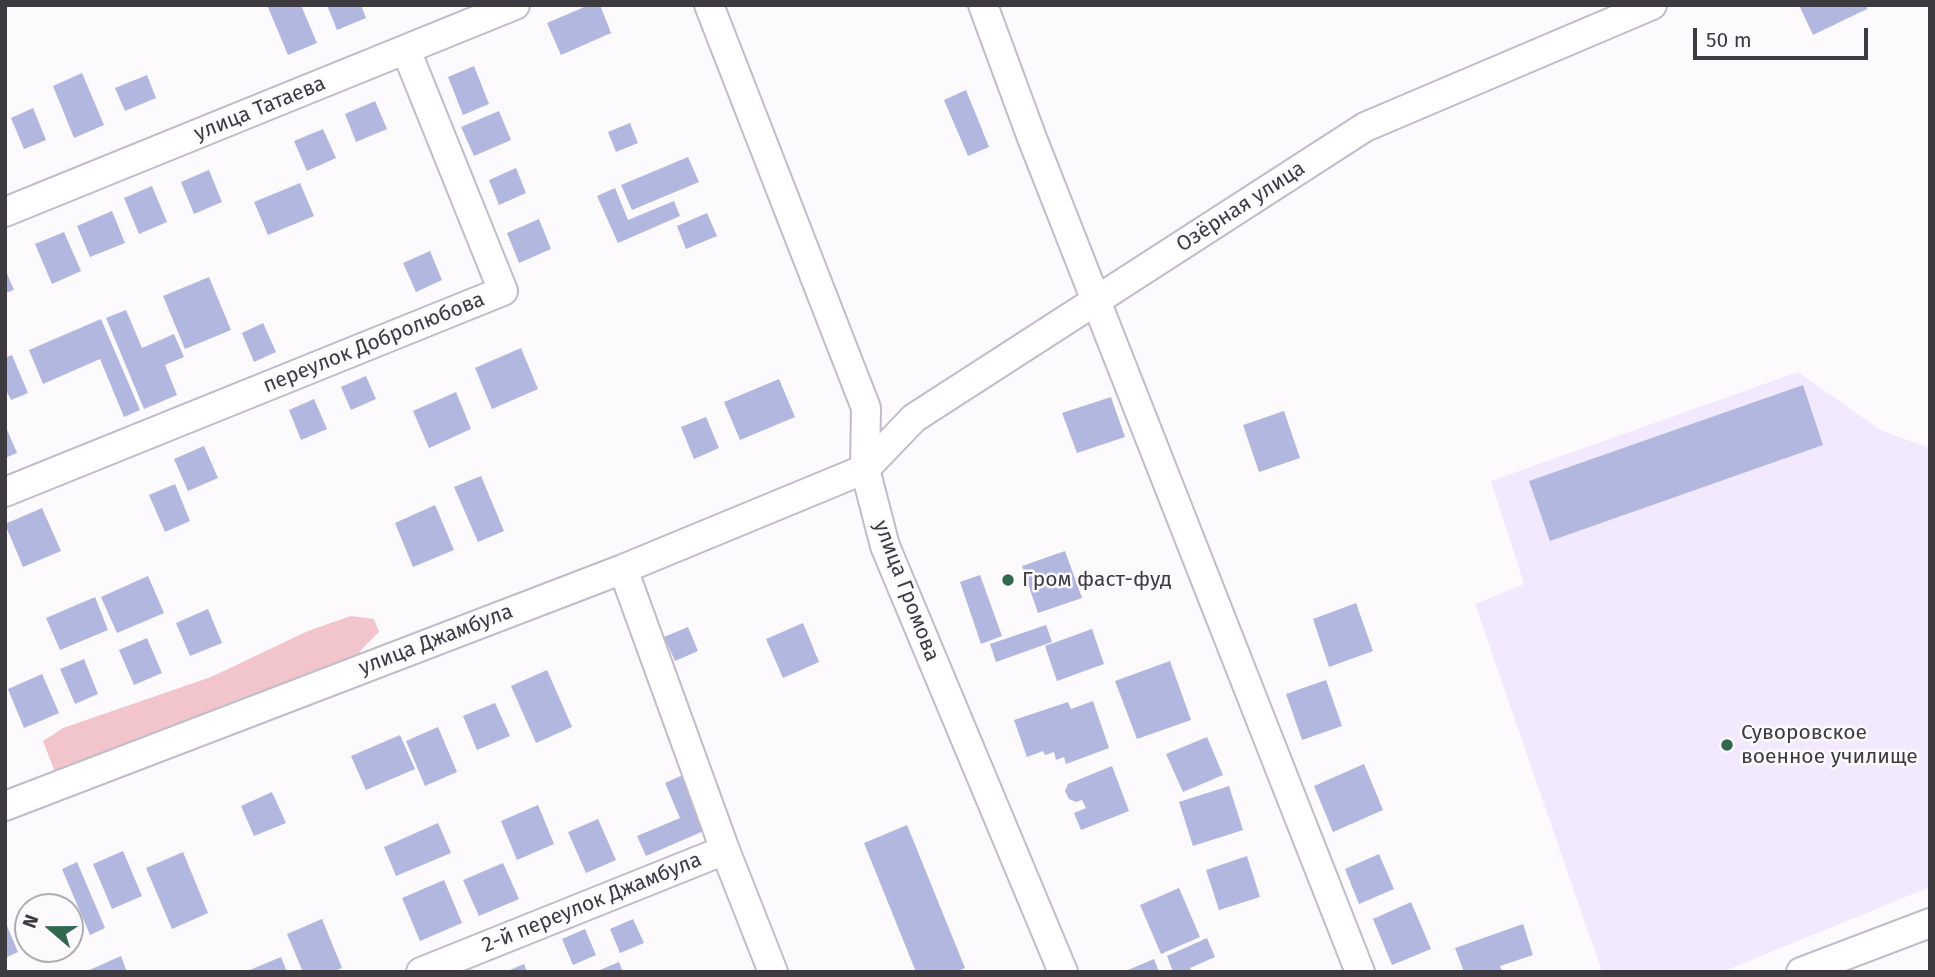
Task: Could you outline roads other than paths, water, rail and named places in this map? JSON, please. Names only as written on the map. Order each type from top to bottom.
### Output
[{"type":"street","name":"улица Татаева","points":[[5,212],[515,5]]},
{"type":"street","name":"улица Громова","points":[[709,5],[866,408],[865,469],[884,546],[1063,972]]},
{"type":"street","points":[[984,5],[1032,138],[1360,972]]},
{"type":"street","name":"Озёрная улица","points":[[865,469],[914,418],[1365,127],[1652,5]]},
{"type":"street","name":"переулок Добролюбова","points":[[5,492],[502,291],[406,50]]},
{"type":"street","name":"улица Джамбула","points":[[5,806],[623,569],[865,469]]},
{"type":"street","points":[[623,569],[725,850],[773,972]]},
{"type":"street","name":"2-й переулок Джамбула","points":[[421,972],[725,850]]},
{"type":"street","points":[[1801,972],[1930,923]]},
{"type":"place","name":"Гром фаст-фуд","points":[[1008,580]]},
{"type":"place","name":"Суворовское военное училище","points":[[1727,745]]}]
